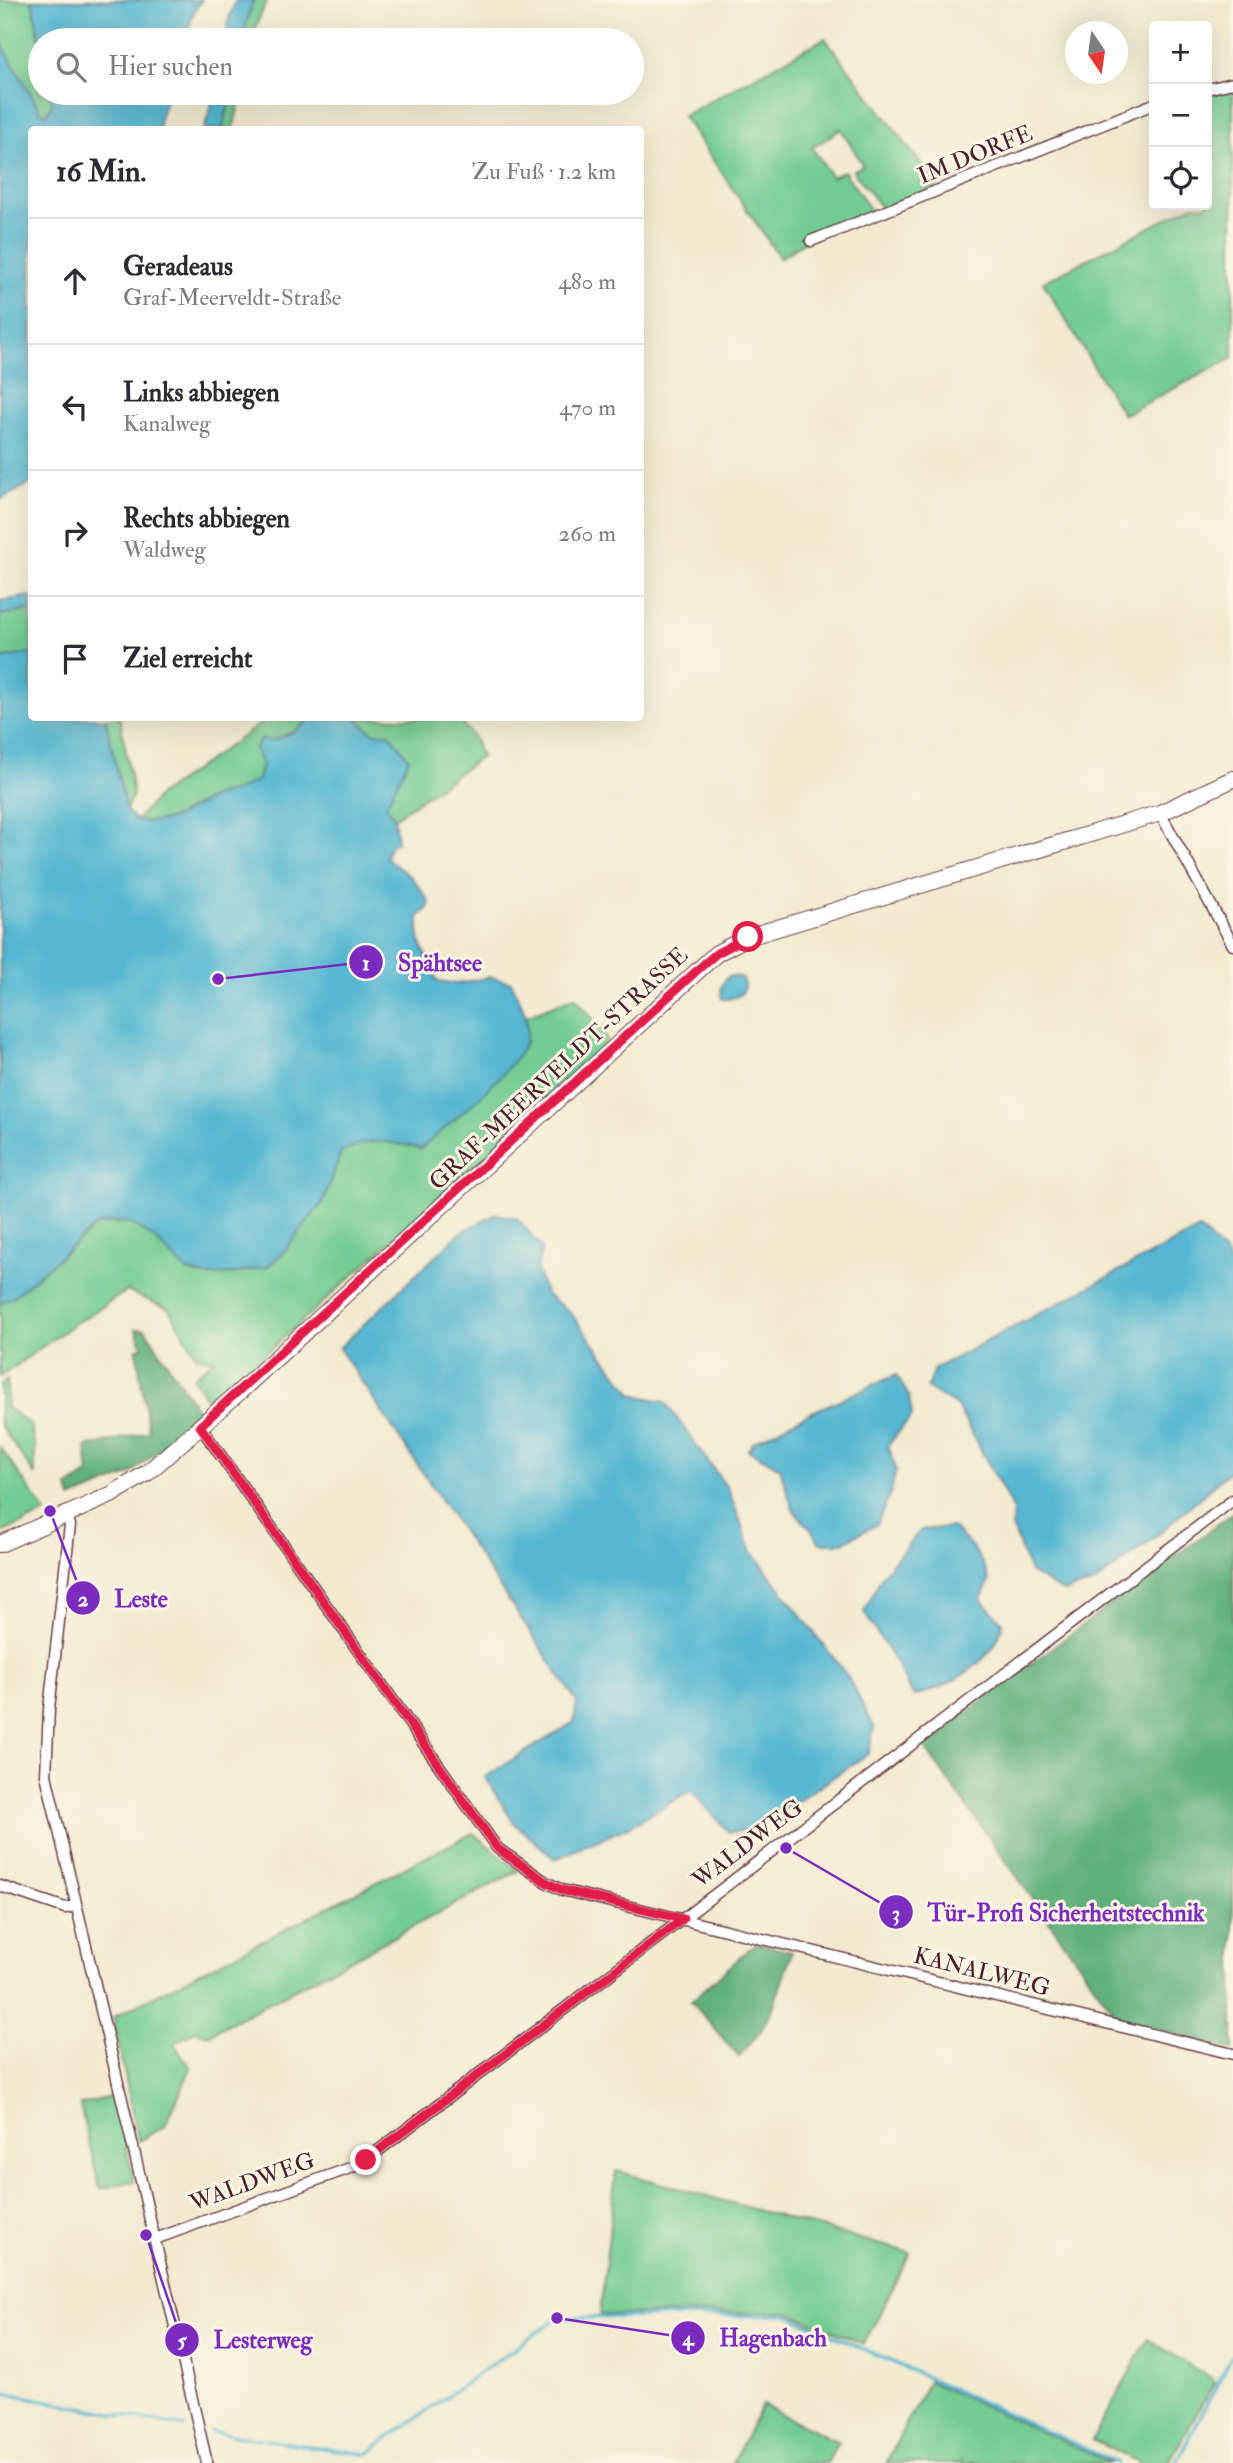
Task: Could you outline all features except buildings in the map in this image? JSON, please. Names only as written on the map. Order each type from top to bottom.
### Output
[{"type":"main road","name":"GRAF-MEERVELDT-STRASSE","points":[[0,1544],[135,1482],[200,1426],[717,953],[748,937],[1160,813],[1233,779]]},
{"type":"street","points":[[1212,88],[1233,83]]},
{"type":"street","name":"IM DORFE","points":[[811,241],[1149,106]]},
{"type":"street","points":[[1160,813],[1233,946]]},
{"type":"street","name":"KANALWEG","points":[[200,1426],[497,1848],[546,1882],[562,1890],[1233,2054]]},
{"type":"street","name":"WALDWEG","points":[[155,2239],[366,2160],[1233,1500]]},
{"type":"street","points":[[66,1515],[70,1525],[50,1709],[46,1775],[207,2463]]},
{"type":"street","points":[[0,1886],[65,1908],[76,1906]]},
{"type":"green space","points":[[0,0],[32,0],[38,28],[28,28],[28,90],[3,47]]},
{"type":"green space","points":[[253,0],[267,0],[255,28],[245,28]]},
{"type":"green space","points":[[825,38],[938,186],[882,209],[853,171],[863,165],[841,129],[812,148],[832,177],[844,171],[872,212],[808,239],[780,258],[683,116]]},
{"type":"green space","points":[[1233,87],[1233,358],[1123,415],[1043,282],[1183,210],[1212,210],[1212,92]]},
{"type":"green space","points":[[37,105],[52,105],[47,114],[41,112]]},
{"type":"green space","points":[[229,105],[239,105],[234,126],[223,126]]},
{"type":"green space","points":[[28,610],[28,654],[0,659],[0,615]]},
{"type":"green space","points":[[106,721],[121,721],[133,794],[126,810]]},
{"type":"green space","points":[[265,721],[308,721],[293,732],[255,749],[262,764],[258,780],[236,791],[213,797],[176,817],[156,822],[136,821],[158,796]]},
{"type":"green space","points":[[359,721],[460,721],[475,739],[481,757],[394,818],[386,806],[373,733]]},
{"type":"green space","points":[[575,997],[606,1035],[607,1042],[603,1050],[210,1404],[193,1378],[214,1359],[197,1357],[169,1309],[127,1291],[71,1326],[0,1377],[0,1303],[13,1297],[97,1225],[130,1223],[155,1239],[187,1271],[205,1276],[233,1274],[266,1267],[323,1202],[341,1152],[371,1142],[421,1149],[526,1041],[526,1016]]},
{"type":"green space","points":[[136,1329],[145,1329],[198,1411],[129,1475],[71,1499],[68,1487],[89,1473],[86,1447],[149,1432],[136,1349],[142,1347]]},
{"type":"green space","points":[[7,1380],[7,1408],[30,1424],[35,1447],[35,1475],[0,1425],[0,1385]]},
{"type":"green space","points":[[0,1447],[46,1513],[1,1533],[0,1532]]},
{"type":"green space","points":[[1233,1513],[1233,2050],[1118,2018],[923,1745]]},
{"type":"green space","points":[[473,1833],[518,1871],[208,2035],[196,2031],[174,2044],[191,2068],[165,2126],[138,2141],[113,2017]]},
{"type":"green space","points":[[756,1943],[792,1952],[773,2008],[760,2032],[739,2057],[691,2001]]},
{"type":"green space","points":[[114,2096],[134,2181],[100,2189],[80,2105]]},
{"type":"green space","points":[[616,2171],[910,2253],[864,2344],[788,2312],[600,2315]]},
{"type":"green space","points":[[1148,2339],[1215,2381],[1168,2463],[1140,2463],[1092,2440]]},
{"type":"green space","points":[[928,2381],[1111,2463],[962,2463],[962,2460],[960,2463],[886,2463]]},
{"type":"green space","points":[[762,2405],[838,2442],[827,2463],[733,2463]]},
{"type":"water","points":[[32,0],[202,0],[194,11],[189,28],[38,28]]},
{"type":"water","points":[[236,0],[253,0],[245,28],[228,28]]},
{"type":"water","points":[[0,29],[3,47],[28,90],[28,105],[37,105],[41,112],[47,114],[52,105],[164,105],[160,126],[28,126],[28,485],[0,500]]},
{"type":"water","points":[[211,105],[229,105],[223,126],[205,126]]},
{"type":"water","points":[[28,596],[28,610],[0,615],[0,601]]},
{"type":"water","points":[[28,654],[28,721],[106,721],[126,810],[136,821],[156,822],[176,817],[213,797],[236,791],[258,780],[262,764],[255,749],[260,740],[273,740],[293,732],[308,721],[359,721],[373,733],[389,733],[409,759],[386,805],[394,818],[397,842],[390,846],[386,858],[412,878],[429,901],[428,908],[419,916],[419,939],[437,981],[456,984],[490,977],[511,982],[521,1003],[527,1024],[526,1039],[521,1051],[497,1080],[421,1149],[371,1142],[341,1152],[323,1202],[282,1254],[267,1267],[206,1276],[187,1271],[155,1239],[130,1223],[112,1222],[97,1225],[13,1297],[0,1303],[0,659]]},
{"type":"water","points":[[729,976],[741,977],[743,991],[733,998],[722,999],[722,986]]},
{"type":"water","points":[[496,1214],[517,1218],[542,1248],[537,1268],[545,1294],[569,1311],[632,1394],[665,1402],[728,1489],[751,1550],[848,1677],[874,1727],[868,1754],[754,1830],[729,1832],[691,1791],[628,1827],[555,1859],[514,1823],[485,1777],[574,1722],[577,1702],[339,1348],[461,1232]]},
{"type":"water","points":[[1199,1229],[1227,1255],[1233,1268],[1233,1468],[1154,1538],[1095,1583],[1063,1592],[1030,1572],[1012,1526],[1013,1509],[957,1406],[927,1388],[934,1369]]},
{"type":"water","points":[[896,1375],[909,1396],[912,1416],[888,1445],[896,1470],[890,1496],[876,1525],[841,1543],[820,1543],[793,1510],[780,1468],[748,1450],[754,1442],[812,1412]]},
{"type":"water","points":[[951,1527],[969,1544],[982,1563],[989,1580],[981,1600],[1003,1622],[992,1649],[969,1671],[941,1687],[913,1696],[864,1612],[883,1574],[921,1530]]},
{"type":"waterway","points":[[211,2432],[366,2454],[557,2318],[788,2315],[1117,2463]]},
{"type":"waterway","points":[[1176,2463],[1233,2354]]},
{"type":"waterway","points":[[0,2392],[185,2427]]},
{"type":"place","name":"Spähtsee","points":[[218,979]]},
{"type":"place","name":"Leste","points":[[50,1511]]},
{"type":"place","name":"Tür-Profi Sicherheitstechnik","points":[[786,1848]]},
{"type":"place","name":"Lesterweg","points":[[146,2235]]},
{"type":"place","name":"Hagenbach","points":[[557,2318]]},
{"type":"route","points":[[366,2160],[683,1919],[562,1890],[497,1848],[200,1426],[704,964],[717,953],[748,937]]}]
